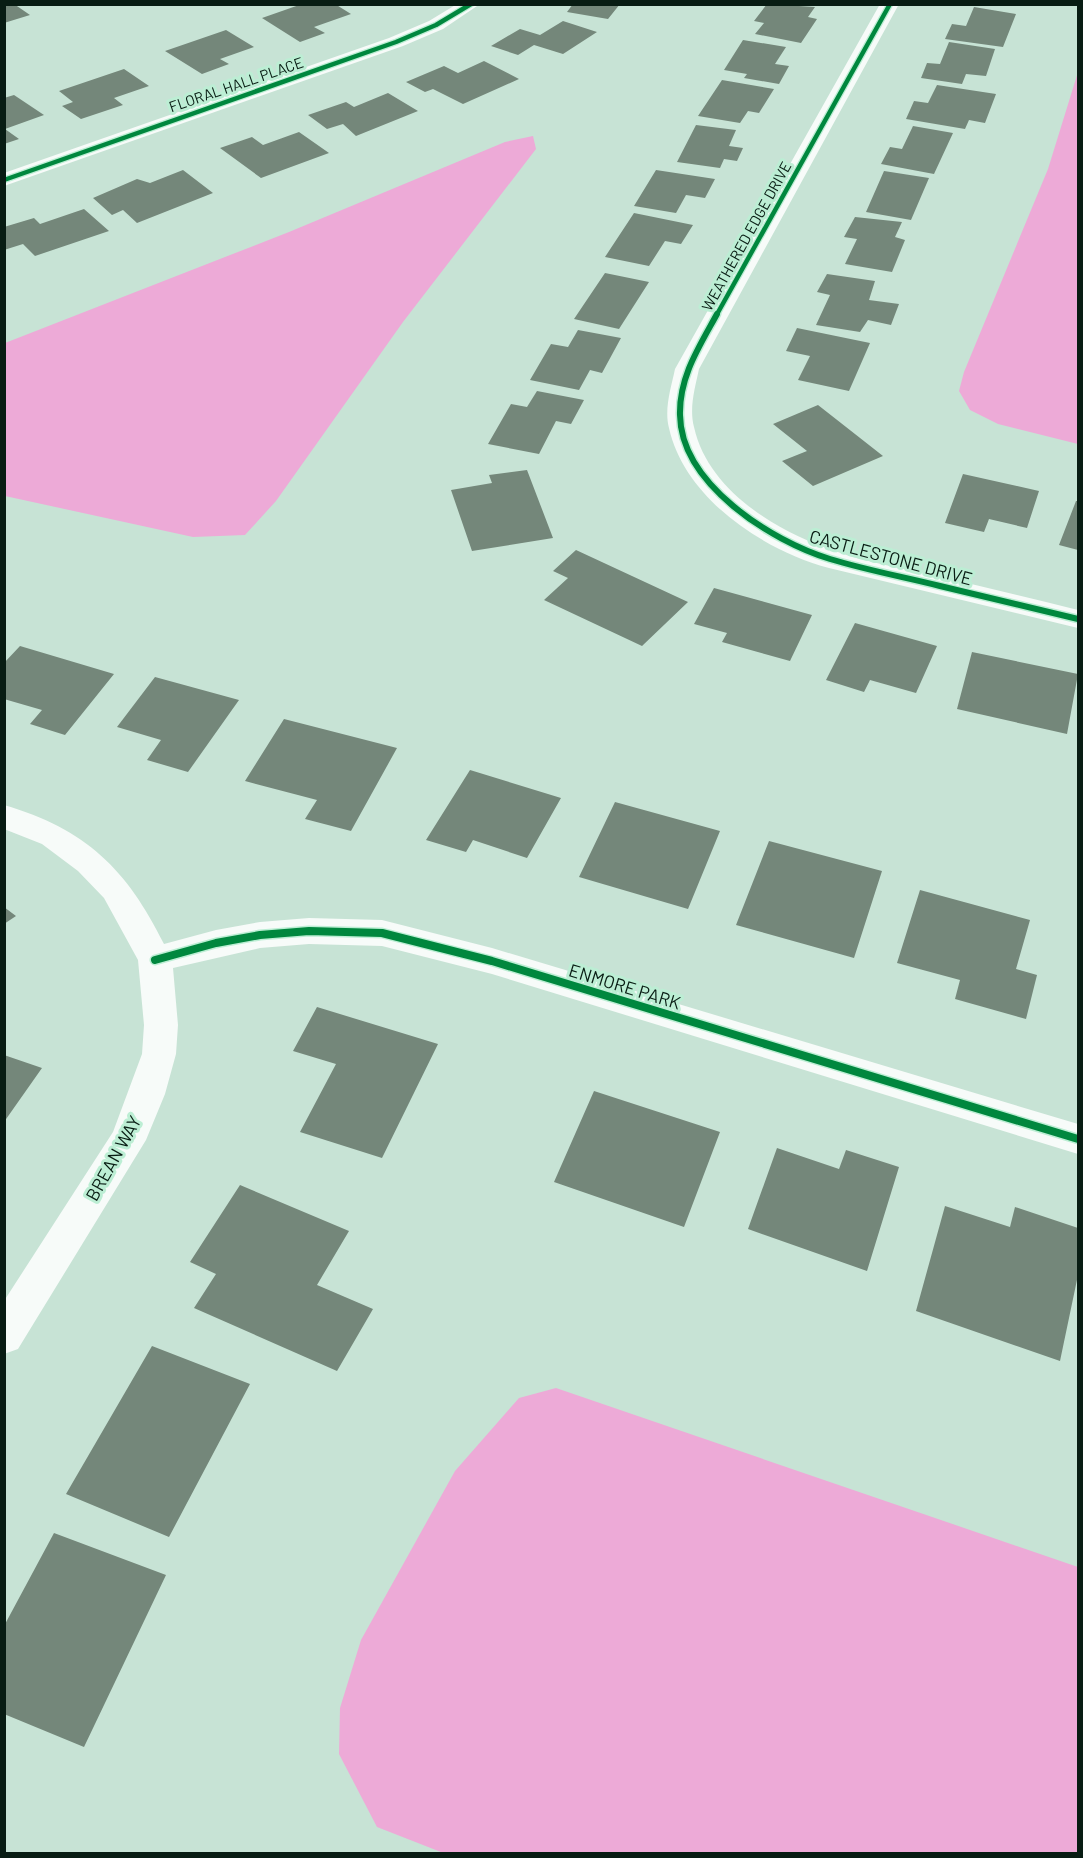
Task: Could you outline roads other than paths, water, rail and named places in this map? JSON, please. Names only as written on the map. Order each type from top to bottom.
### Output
[{"type":"street","name":"FLORAL HALL PLACE","points":[[4,180],[396,42],[436,25],[471,4]]},
{"type":"street","name":"WEATHERED EDGE DRIVE","points":[[714,487],[697,466],[681,428],[682,391],[687,369],[890,4]]},
{"type":"street","name":"CASTLESTONE DRIVE","points":[[714,487],[733,506],[768,532],[807,551],[910,580],[1078,619]]},
{"type":"street","name":"BREAN WAY","points":[[4,816],[53,836],[89,862],[115,889],[138,925],[154,960],[161,1025],[159,1054],[147,1094],[128,1140],[4,1336]]},
{"type":"street","name":"ENMORE PARK","points":[[154,960],[216,943],[260,935],[327,931],[382,933],[504,965],[1078,1139]]}]
